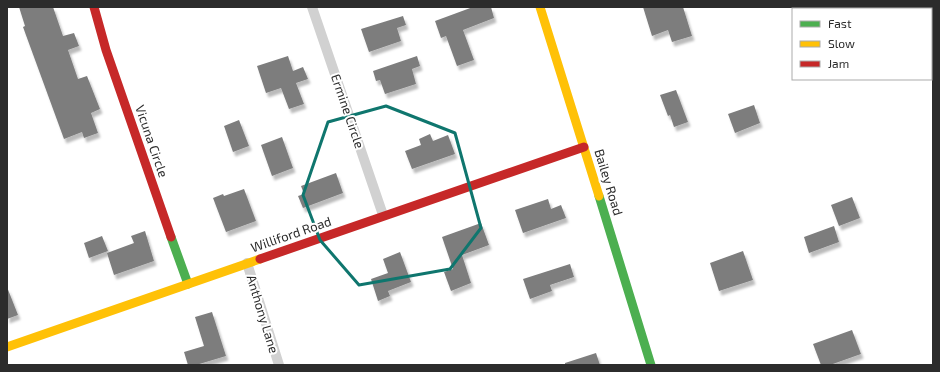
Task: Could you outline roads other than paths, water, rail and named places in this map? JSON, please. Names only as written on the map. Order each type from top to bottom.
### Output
[{"type":"street","name":"Vicuna Circle","points":[[94,7],[106,50],[188,284]]},
{"type":"street","name":"Ermine Circle","points":[[312,7],[383,216]]},
{"type":"street","name":"Bailey Road","points":[[540,7],[651,365]]},
{"type":"street","name":"Williford Road","points":[[7,347],[584,147]]},
{"type":"street","name":"Anthony Lane","points":[[247,263],[279,365]]}]
